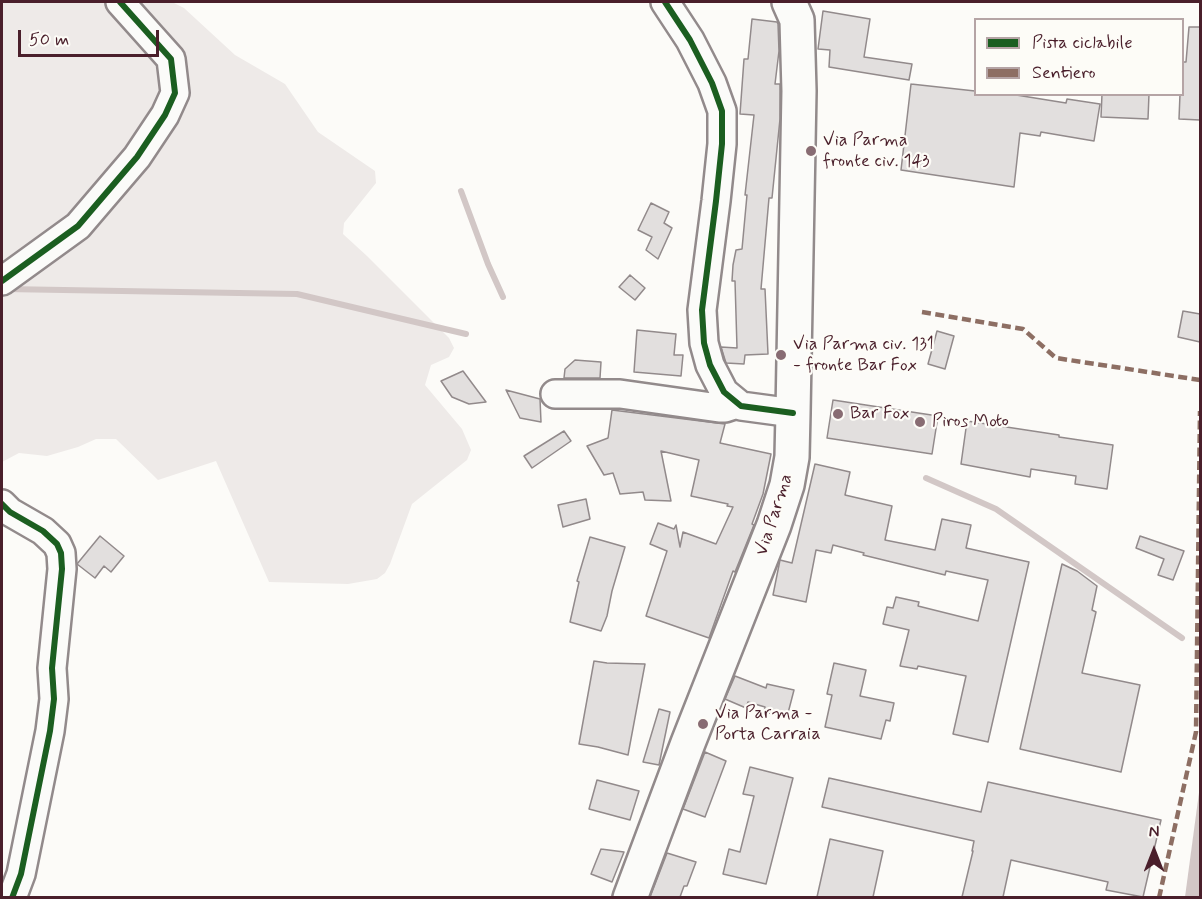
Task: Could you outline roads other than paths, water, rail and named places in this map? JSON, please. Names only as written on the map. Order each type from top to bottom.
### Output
[{"type":"main road","name":"Via Parma","points":[[630,897],[774,525],[787,485],[792,457],[799,91],[797,20],[789,2]]},
{"type":"street","points":[[2,281],[78,226],[136,157],[165,116],[175,93],[171,58],[120,2]]},
{"type":"street","points":[[665,2],[699,57],[722,111],[722,144],[702,310],[704,343],[710,364],[724,392],[737,404],[793,413]]},
{"type":"street","points":[[555,394],[620,394],[719,408],[737,404]]},
{"type":"street","points":[[2,504],[10,512],[43,531],[57,544],[61,553],[62,568],[52,668],[54,699],[50,731],[21,874],[12,897]]},
{"type":"waterway","points":[[461,191],[503,297]]},
{"type":"waterway","points":[[5,289],[297,294],[466,334]]},
{"type":"waterway","points":[[926,478],[996,509],[1182,638]]},
{"type":"place","name":"Via Parma fronte civ. 143","points":[[811,151]]},
{"type":"place","name":"Via Parma civ. 131 - fronte Bar Fox","points":[[781,355]]},
{"type":"place","name":"Bar Fox","points":[[838,414]]},
{"type":"place","name":"Piros Moto","points":[[920,422]]},
{"type":"place","name":"Via Parma - Porta Carraia","points":[[703,724]]}]
